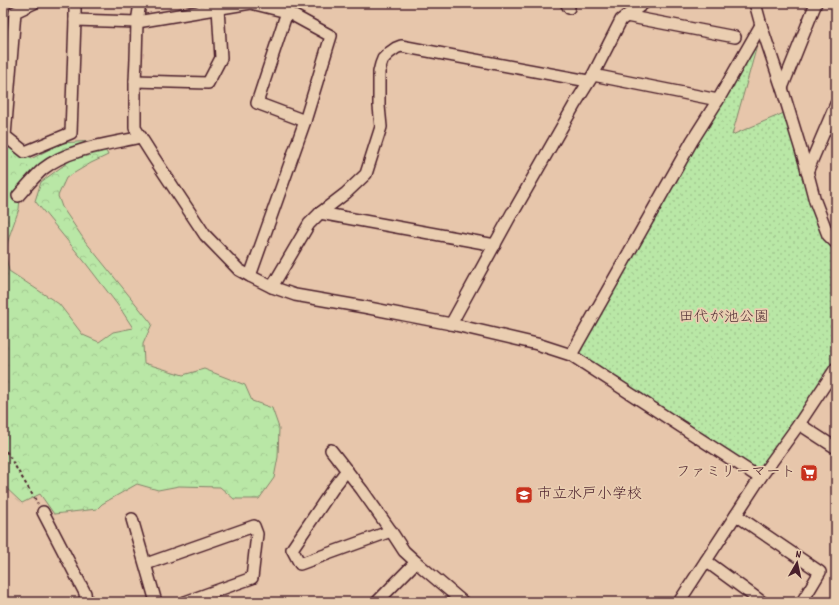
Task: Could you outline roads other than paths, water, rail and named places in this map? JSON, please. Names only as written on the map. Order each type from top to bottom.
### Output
[{"type":"street","points":[[34,3],[15,12],[5,136],[25,152],[71,133],[75,3]]},
{"type":"street","points":[[140,3],[137,22],[135,128],[205,235],[239,270],[272,287],[295,295],[451,324],[536,344],[571,355],[760,478]]},
{"type":"street","points":[[75,20],[137,22],[222,6],[252,3],[287,12],[332,36],[305,121],[250,276]]},
{"type":"street","points":[[451,324],[512,213],[591,78],[621,20],[644,3]]},
{"type":"street","points":[[755,3],[815,201],[828,235],[836,243]]},
{"type":"street","points":[[782,88],[816,3]]},
{"type":"street","points":[[135,81],[208,83],[221,58],[222,6]]},
{"type":"street","points":[[287,12],[257,103],[305,121]]},
{"type":"street","points":[[626,16],[735,37]]},
{"type":"street","points":[[571,355],[668,182],[762,24]]},
{"type":"street","points":[[272,287],[309,224],[366,174],[381,128],[379,106],[379,72],[383,59],[396,48],[401,46],[718,100]]},
{"type":"street","points":[[807,172],[836,104]]},
{"type":"street","points":[[18,196],[32,179],[44,168],[60,158],[78,151],[141,137]]},
{"type":"street","points":[[320,213],[494,245]]},
{"type":"street","points":[[679,602],[760,478],[799,424],[836,368]]},
{"type":"street","points":[[799,424],[836,448]]},
{"type":"street","points":[[330,450],[362,490],[404,551],[463,602]]},
{"type":"street","points":[[347,470],[292,549],[300,564],[391,531]]},
{"type":"street","points":[[43,512],[85,593],[86,602]]},
{"type":"street","points":[[736,515],[820,572],[802,602]]},
{"type":"street","points":[[132,519],[156,602]]},
{"type":"street","points":[[146,564],[254,526],[257,534],[252,578],[185,602]]},
{"type":"street","points":[[706,561],[762,602]]},
{"type":"street","points":[[377,602],[416,562]]},
{"type":"place","name":"ファミリーマート","points":[[809,473]]},
{"type":"place","name":"市立水戸小学校","points":[[524,495]]},
{"type":"park label","name":"田代が池公園","points":[[724,318]]}]
